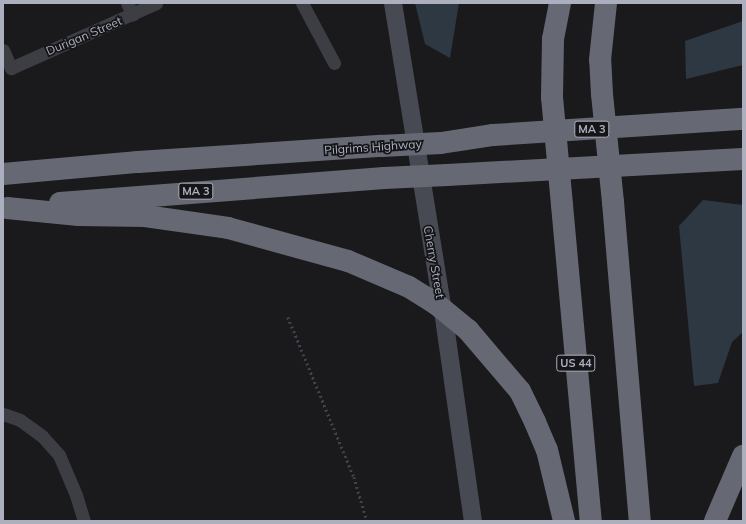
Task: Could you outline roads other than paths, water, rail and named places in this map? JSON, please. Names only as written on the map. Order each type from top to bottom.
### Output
[{"type":"highway","name":"US 44","points":[[560,3],[553,38],[552,97],[591,521]]},
{"type":"highway","points":[[606,3],[600,60],[602,94],[613,202],[640,521]]},
{"type":"highway","name":"Pilgrims Highway","points":[[3,174],[138,162],[441,143],[493,135],[743,119]]},
{"type":"highway","name":"MA 3","points":[[5,208],[175,192],[384,178],[743,159]]},
{"type":"highway","points":[[5,208],[79,215],[145,216],[228,228],[341,259],[409,287],[435,303],[468,330],[520,391],[547,450],[564,521]]},
{"type":"highway","points":[[715,521],[743,456]]},
{"type":"main road","name":"Cherry Street","points":[[393,3],[445,325],[473,521]]},
{"type":"street","points":[[127,3],[133,15]]},
{"type":"street","name":"Durigan Street","points":[[3,50],[11,68],[133,15],[156,3]]},
{"type":"street","points":[[302,3],[334,63]]},
{"type":"street","points":[[3,414],[20,420],[42,436],[59,455],[76,495],[84,521]]},
{"type":"water","points":[[415,3],[459,3],[450,58],[425,44]]},
{"type":"water","points":[[743,21],[743,65],[686,79],[685,41]]},
{"type":"water","points":[[703,200],[743,205],[743,332],[732,342],[718,383],[694,386],[679,226]]}]
